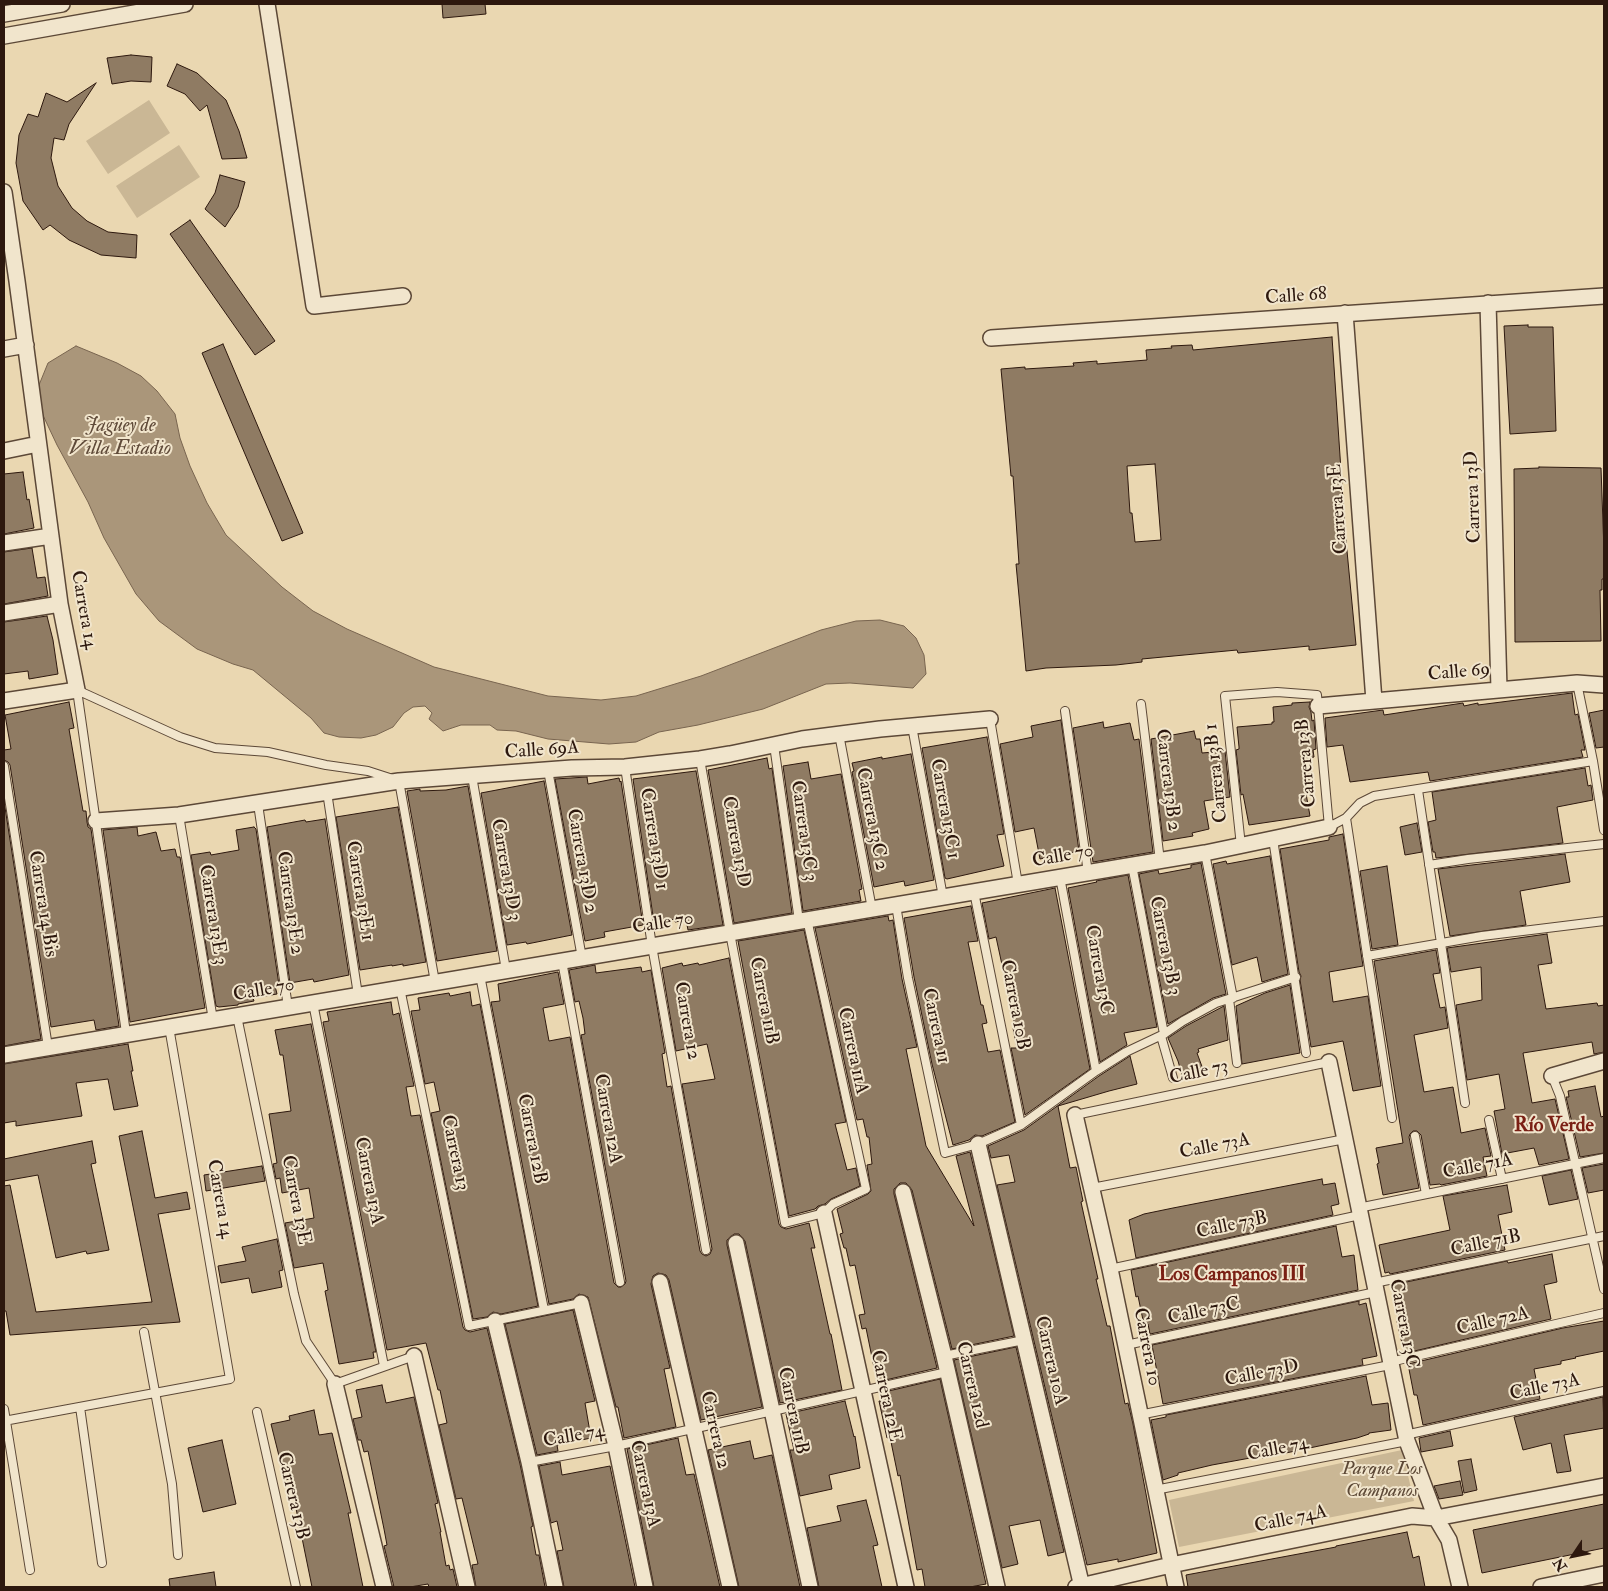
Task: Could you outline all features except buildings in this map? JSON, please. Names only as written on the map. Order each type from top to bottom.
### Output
[{"type":"street","points":[[4,14],[62,4]]},
{"type":"street","points":[[4,36],[101,11],[185,4]]},
{"type":"street","points":[[267,4],[314,306],[403,296]]},
{"type":"street","name":"Carrera 14","points":[[4,192],[60,604],[77,690]]},
{"type":"street","name":"Calle 68","points":[[990,338],[1604,296]]},
{"type":"street","name":"Carrera 13D","points":[[1488,304],[1499,689]]},
{"type":"street","name":"Carrera 13E","points":[[1345,313],[1374,701]]},
{"type":"street","points":[[4,349],[26,345]]},
{"type":"street","points":[[4,451],[38,444]]},
{"type":"street","points":[[4,543],[51,536]]},
{"type":"street","points":[[4,613],[60,604]]},
{"type":"street","name":"Calle 69","points":[[1318,701],[1374,701],[1577,683],[1604,685]]},
{"type":"street","points":[[4,701],[77,690]]},
{"type":"street","name":"Calle 69A","points":[[96,821],[179,815],[399,781],[548,770],[625,767],[730,754],[839,734],[990,719]]},
{"type":"street","name":"Calle 70","points":[[4,1055],[126,1033],[1160,861],[1329,827]]},
{"type":"street","points":[[1552,1076],[1604,1061]]},
{"type":"street","name":"Carrera 13C","points":[[1330,1062],[1406,1438],[1436,1518],[1449,1540],[1459,1587]]},
{"type":"street","name":"Carrera 10","points":[[1075,1115],[1110,1269],[1176,1587]]},
{"type":"street","name":"Carrera 10A","points":[[978,1144],[1080,1587]]},
{"type":"street","name":"Carrera 12d","points":[[903,1192],[944,1356],[997,1587]]},
{"type":"street","name":"Carrera 12E","points":[[824,1214],[906,1587]]},
{"type":"street","name":"Carrera 11B","points":[[736,1243],[810,1587]]},
{"type":"street","name":"Carrera 12","points":[[660,1282],[730,1587]]},
{"type":"street","name":"Carrera 13A","points":[[581,1303],[616,1446],[645,1587]]},
{"type":"street","points":[[495,1321],[529,1462],[555,1587]]},
{"type":"street","points":[[414,1356],[467,1587]]},
{"type":"street","points":[[335,1384],[384,1587]]},
{"type":"street","name":"Calle 74A","points":[[1080,1587],[1171,1566],[1412,1516],[1436,1518],[1604,1486]]},
{"type":"street","points":[[1543,1587],[1604,1574]]},
{"type":"lane","points":[[1577,683],[1593,761],[1604,830]]},
{"type":"lane","points":[[77,690],[180,737],[215,748],[268,752],[326,765],[368,771],[399,781],[435,982]]},
{"type":"lane","name":"Carrera 14","points":[[77,690],[126,1033]]},
{"type":"lane","name":"Carrera 13B 1","points":[[1241,846],[1225,696],[1277,692],[1318,701]]},
{"type":"lane","name":"Carrera 13B","points":[[1318,701],[1329,827]]},
{"type":"lane","name":"Carrera 13B 2","points":[[1141,704],[1160,861]]},
{"type":"lane","points":[[1065,711],[1088,873]]},
{"type":"lane","points":[[990,719],[1018,884]]},
{"type":"lane","name":"Carrera 13C 1","points":[[912,726],[943,897]]},
{"type":"lane","name":"Carrera 13C 2","points":[[839,734],[872,909]]},
{"type":"lane","name":"Carrera 13C 3","points":[[774,745],[803,920]]},
{"type":"lane","name":"Carrera 13D","points":[[700,758],[730,933]]},
{"type":"lane","points":[[1329,827],[1346,818],[1366,798],[1593,761]]},
{"type":"lane","name":"Carrera 14 Bis","points":[[4,766],[48,1047]]},
{"type":"lane","name":"Carrera 13D 1","points":[[625,767],[652,946]]},
{"type":"lane","name":"Carrera 13D 2","points":[[548,770],[582,958]]},
{"type":"lane","name":"Carrera 13D 3","points":[[472,776],[506,970]]},
{"type":"lane","points":[[1418,790],[1465,1103]]},
{"type":"lane","name":"Carrera 13E 1","points":[[327,792],[358,995]]},
{"type":"lane","name":"Carrera 13E 2","points":[[258,804],[288,1007]]},
{"type":"lane","name":"Carrera 13E 3","points":[[179,815],[213,1020]]},
{"type":"lane","points":[[1346,818],[1392,1118]]},
{"type":"lane","points":[[1273,839],[1296,977],[1306,1053]]},
{"type":"lane","points":[[1428,865],[1604,844]]},
{"type":"lane","points":[[1205,853],[1231,998],[1237,1063]]},
{"type":"lane","name":"Carrera 13B 3","points":[[1132,865],[1163,1035],[1174,1078]]},
{"type":"lane","name":"Carrera 13C","points":[[1060,877],[1096,1070]]},
{"type":"lane","name":"Carrera 10B","points":[[974,892],[1021,1125]]},
{"type":"lane","name":"Carrera 11","points":[[896,905],[908,978],[945,1153],[978,1144]]},
{"type":"lane","name":"Carrera 11A","points":[[803,920],[866,1189],[833,1204],[824,1214]]},
{"type":"lane","points":[[1367,956],[1482,936],[1604,921]]},
{"type":"lane","name":"Carrera 11B","points":[[730,933],[785,1223],[824,1214]]},
{"type":"lane","name":"Carrera 12","points":[[652,946],[706,1250]]},
{"type":"lane","name":"Carrera 12A","points":[[562,961],[620,1282]]},
{"type":"lane","name":"Carrera 12B","points":[[480,975],[544,1310]]},
{"type":"lane","points":[[978,1144],[1021,1125],[1096,1070],[1126,1052],[1163,1035],[1183,1021],[1216,1003],[1296,977]]},
{"type":"lane","name":"Carrera 13","points":[[400,988],[469,1326],[495,1321]]},
{"type":"lane","name":"Carrera 13A","points":[[313,1003],[384,1366]]},
{"type":"lane","name":"Carrera 13E","points":[[237,1016],[294,1294],[306,1341],[335,1384]]},
{"type":"lane","name":"Carrera 14","points":[[154,1393],[230,1379],[169,1027]]},
{"type":"lane","name":"Calle 73","points":[[1075,1115],[1330,1062]]},
{"type":"lane","points":[[1552,1076],[1560,1096],[1604,1289]]},
{"type":"lane","points":[[1489,1120],[1502,1179]]},
{"type":"lane","points":[[1416,1136],[1426,1194]]},
{"type":"lane","name":"Calle 73A","points":[[1092,1188],[1345,1139]]},
{"type":"lane","name":"Calle 71A","points":[[1359,1212],[1426,1194],[1604,1158]]},
{"type":"lane","name":"Calle 73B","points":[[1110,1269],[1359,1212]]},
{"type":"lane","name":"Calle 71B","points":[[1375,1288],[1604,1236]]},
{"type":"lane","name":"Calle 73C","points":[[1126,1345],[1375,1288]]},
{"type":"lane","points":[[495,1321],[581,1303]]},
{"type":"lane","name":"Calle 72A","points":[[1390,1364],[1604,1312]]},
{"type":"lane","points":[[144,1332],[172,1484],[178,1555]]},
{"type":"lane","points":[[944,1356],[1024,1340]]},
{"type":"lane","points":[[335,1384],[414,1356]]},
{"type":"lane","name":"Calle 73D","points":[[1140,1415],[1390,1364]]},
{"type":"lane","name":"Calle 74","points":[[529,1462],[616,1446],[947,1372]]},
{"type":"lane","name":"Calle 73A","points":[[1406,1438],[1604,1391]]},
{"type":"lane","points":[[4,1421],[154,1393]]},
{"type":"lane","points":[[80,1407],[102,1563]]},
{"type":"lane","points":[[4,1409],[4,1421],[30,1570]]},
{"type":"lane","name":"Carrera 13B","points":[[257,1412],[296,1587]]},
{"type":"lane","name":"Calle 74","points":[[1155,1490],[1406,1438]]},
{"type":"green space","points":[[149,100],[170,133],[108,174],[86,141]]},
{"type":"green space","points":[[179,145],[200,177],[137,218],[116,186]]},
{"type":"green space","name":"Parque Los Campanos","points":[[1402,1450],[1414,1501],[1179,1547],[1169,1500]]},
{"type":"water","name":"Jagüey de Villa Estadio","points":[[76,346],[117,363],[141,376],[157,391],[175,414],[180,438],[190,466],[207,503],[226,535],[282,587],[313,611],[347,629],[434,667],[548,696],[601,700],[636,696],[701,676],[821,630],[856,621],[880,620],[904,626],[916,638],[924,655],[926,674],[913,688],[850,683],[826,684],[763,709],[698,725],[659,732],[636,742],[609,744],[548,739],[516,731],[497,730],[490,725],[461,725],[443,731],[429,719],[432,713],[425,706],[413,707],[404,713],[393,727],[376,735],[361,738],[339,737],[324,733],[311,718],[253,670],[197,649],[159,621],[136,594],[104,538],[88,502],[40,409],[39,385],[48,363]]},
{"type":"district","name":"Río Verde","points":[[1554,1127]]},
{"type":"district","name":"Los Campanos III","points":[[1232,1276]]}]
